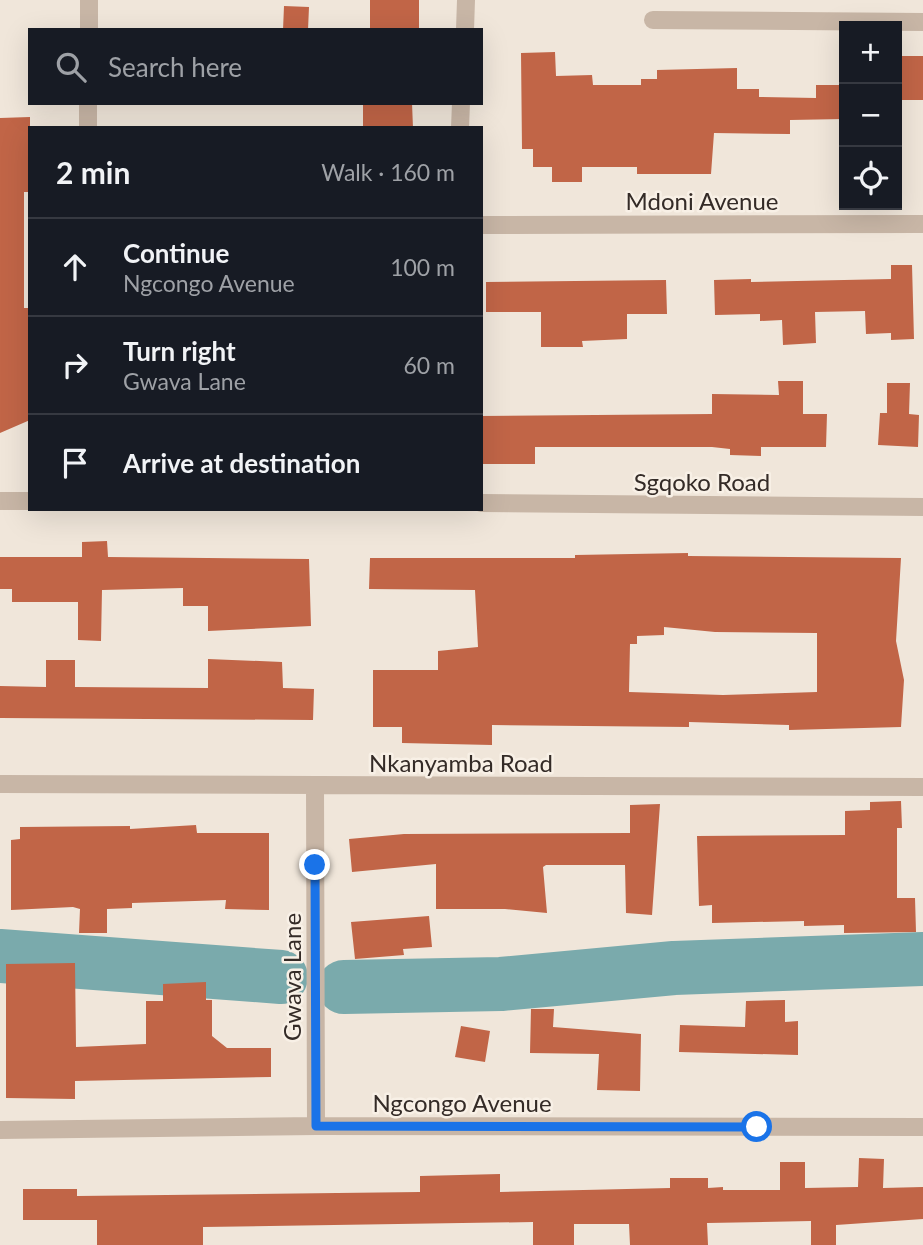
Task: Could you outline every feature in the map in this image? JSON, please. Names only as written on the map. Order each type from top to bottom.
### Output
[{"type":"street","points":[[89,0],[89,28]]},
{"type":"street","points":[[465,28],[466,0]]},
{"type":"street","points":[[653,20],[923,22]]},
{"type":"street","points":[[88,105],[88,126]]},
{"type":"street","points":[[460,126],[461,105]]},
{"type":"street","name":"Mdoni Avenue","points":[[483,225],[923,224]]},
{"type":"street","points":[[0,501],[28,501]]},
{"type":"street","name":"Sgqoko Road","points":[[483,503],[923,507]]},
{"type":"street","name":"Nkanyamba Road","points":[[0,784],[923,786]]},
{"type":"street","name":"Gwava Lane","points":[[315,786],[316,1126]]},
{"type":"street","name":"Ngcongo Avenue","points":[[0,1130],[316,1126],[923,1127]]},
{"type":"building","points":[[370,0],[419,0],[419,28],[370,28]]},
{"type":"building","points":[[284,6],[309,7],[308,28],[283,28]]},
{"type":"building","points":[[555,52],[556,76],[592,75],[593,85],[641,85],[641,79],[657,79],[657,70],[737,68],[737,89],[759,89],[759,97],[816,98],[816,85],[839,85],[839,119],[790,120],[790,134],[714,133],[711,174],[637,174],[637,167],[582,167],[582,182],[552,182],[552,167],[533,167],[533,149],[522,149],[521,53]]},
{"type":"building","points":[[902,56],[923,56],[923,100],[902,100]]},
{"type":"building","points":[[363,105],[412,105],[413,126],[363,126]]},
{"type":"building","points":[[30,117],[28,192],[24,192],[28,421],[0,433],[0,118]]},
{"type":"building","points":[[891,265],[912,265],[914,339],[891,340],[891,333],[866,334],[865,311],[815,312],[816,343],[783,345],[782,320],[760,321],[760,314],[715,315],[714,280],[751,279],[751,282],[891,279]]},
{"type":"building","points":[[666,280],[667,314],[627,314],[627,339],[582,341],[583,347],[541,347],[541,312],[486,312],[486,282]]},
{"type":"building","points":[[778,381],[803,381],[803,414],[827,414],[826,447],[761,447],[761,456],[730,455],[730,449],[712,447],[535,447],[535,464],[483,464],[483,416],[712,414],[712,394],[779,395]]},
{"type":"building","points":[[887,383],[910,383],[909,414],[919,415],[918,447],[878,445],[880,413],[887,413]]},
{"type":"building","points":[[107,541],[108,557],[309,559],[311,626],[208,631],[208,606],[183,606],[183,588],[102,590],[101,641],[78,640],[78,602],[12,602],[12,589],[0,589],[0,557],[82,557],[82,542]]},
{"type":"building","points":[[688,553],[688,556],[901,558],[896,641],[904,680],[901,727],[789,730],[789,725],[689,722],[689,727],[492,725],[492,745],[402,743],[402,727],[373,727],[373,670],[438,670],[438,651],[478,647],[475,590],[369,589],[370,558],[575,558],[575,555]],"holes":[[[664,627],[715,632],[817,633],[817,692],[723,695],[629,692],[630,644],[637,644],[637,636],[664,635]]]},
{"type":"building","points":[[208,659],[282,662],[283,688],[314,689],[313,720],[0,718],[0,686],[46,687],[46,660],[75,660],[75,687],[208,688]]},
{"type":"building","points":[[901,801],[902,828],[897,828],[897,898],[915,898],[916,932],[844,933],[844,925],[804,926],[804,921],[712,923],[712,905],[699,906],[697,836],[845,835],[845,811],[870,810],[870,802]]},
{"type":"building","points":[[660,804],[652,915],[626,913],[625,865],[546,865],[543,867],[547,913],[505,909],[436,909],[436,864],[352,872],[349,839],[404,834],[630,833],[630,805]]},
{"type":"building","points":[[196,825],[197,833],[269,833],[269,910],[225,909],[226,900],[132,903],[132,908],[107,909],[107,933],[79,933],[80,909],[73,907],[11,910],[11,840],[20,839],[20,827],[130,826],[130,829]]},
{"type":"building","points":[[429,916],[432,947],[403,949],[404,955],[355,959],[351,922]]},
{"type":"building","points":[[75,963],[76,1047],[146,1044],[146,1001],[163,1001],[163,984],[206,982],[206,1000],[212,1000],[212,1036],[227,1048],[271,1048],[271,1077],[75,1081],[75,1099],[6,1098],[6,964]]},
{"type":"building","points":[[785,1000],[785,1022],[798,1021],[798,1055],[679,1052],[680,1025],[745,1027],[746,1001]]},
{"type":"building","points":[[531,1009],[554,1009],[553,1027],[641,1034],[640,1091],[597,1090],[599,1054],[530,1053]]},
{"type":"building","points":[[461,1026],[490,1031],[485,1062],[455,1057]]},
{"type":"building","points":[[859,1158],[884,1159],[883,1188],[923,1187],[923,1219],[836,1225],[836,1245],[811,1245],[811,1221],[707,1223],[708,1245],[630,1245],[629,1224],[574,1224],[574,1245],[533,1245],[533,1222],[203,1227],[203,1245],[97,1245],[97,1220],[23,1220],[23,1189],[77,1189],[77,1196],[420,1192],[420,1176],[500,1174],[500,1192],[670,1188],[670,1178],[708,1178],[708,1188],[723,1187],[723,1190],[780,1190],[780,1162],[805,1162],[805,1188],[858,1187]]},
{"type":"waterway","points":[[0,956],[281,977]]},
{"type":"waterway","points":[[344,987],[501,984],[674,968],[923,959]]},
{"type":"route","points":[[315,865],[316,1126],[757,1127]]}]
